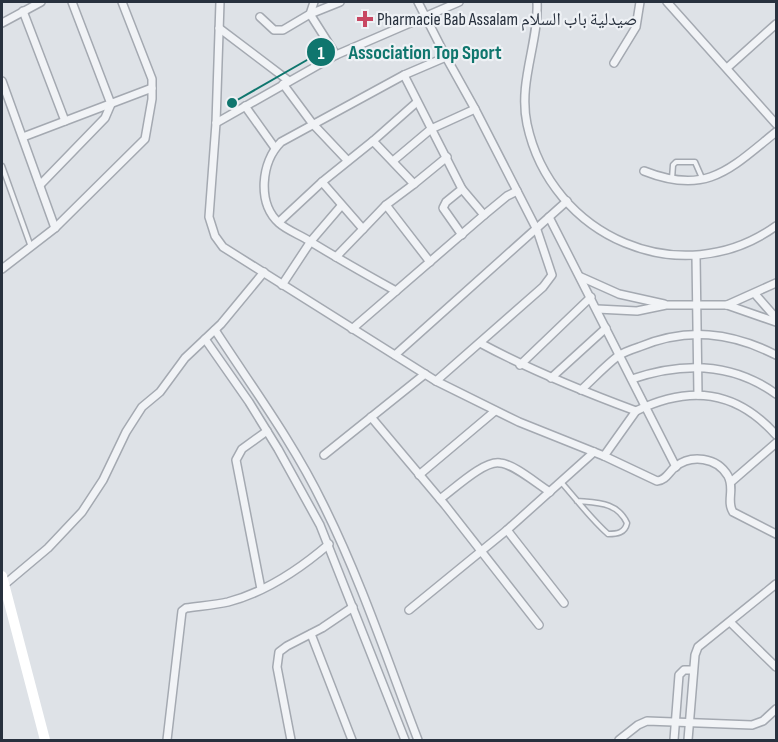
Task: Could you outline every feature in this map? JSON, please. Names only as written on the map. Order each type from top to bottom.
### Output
[{"type":"main road","points":[[3,581],[5,605],[45,741]]},
{"type":"street","points":[[2,23],[41,2]]},
{"type":"street","points":[[40,185],[105,118],[111,104],[72,2]]},
{"type":"street","points":[[2,269],[56,228],[145,139],[152,99],[152,79],[122,2]]},
{"type":"street","points":[[220,2],[216,123],[209,217],[212,230],[223,247],[436,381],[495,411],[604,456],[657,481],[664,479],[676,467],[692,460],[710,461],[721,467],[731,482],[730,508],[733,512],[777,534]]},
{"type":"street","points":[[310,14],[314,2]]},
{"type":"street","points":[[260,16],[274,30],[283,30],[310,14],[340,2]]},
{"type":"street","points":[[418,2],[517,190],[537,230],[552,270],[550,280],[436,381]]},
{"type":"street","points":[[216,123],[336,55],[425,16],[448,3],[459,2]]},
{"type":"street","points":[[537,2],[525,111],[531,138],[543,168],[567,201],[603,231],[636,248],[666,255],[696,256],[724,251],[744,245],[777,226]]},
{"type":"street","points":[[614,63],[636,27],[639,2]]},
{"type":"street","points":[[667,2],[777,124]]},
{"type":"street","points":[[23,11],[65,121]]},
{"type":"street","points":[[310,14],[336,55]]},
{"type":"street","points":[[727,68],[777,24]]},
{"type":"street","points":[[219,28],[286,82],[312,123],[347,160]]},
{"type":"street","points":[[396,291],[279,222],[269,207],[264,187],[274,148],[281,142],[312,123],[404,75],[446,57]]},
{"type":"street","points":[[404,75],[462,189],[484,215]]},
{"type":"street","points":[[2,81],[56,228]]},
{"type":"street","points":[[22,137],[152,88]]},
{"type":"street","points":[[279,222],[347,160],[373,141],[417,102]]},
{"type":"street","points":[[245,106],[274,148]]},
{"type":"street","points":[[393,161],[431,129],[475,109]]},
{"type":"street","points":[[644,171],[672,180],[702,179],[729,170],[777,132]]},
{"type":"street","points":[[373,141],[414,184]]},
{"type":"street","points":[[336,257],[386,205],[447,157]]},
{"type":"street","points":[[322,182],[363,230]]},
{"type":"street","points":[[462,189],[446,202],[443,208],[462,235]]},
{"type":"street","points":[[352,329],[484,215],[517,190]]},
{"type":"street","points":[[394,355],[567,201]]},
{"type":"street","points":[[386,205],[430,262]]},
{"type":"street","points":[[282,285],[311,241],[341,206]]},
{"type":"street","points":[[549,217],[676,467]]},
{"type":"street","points":[[696,256],[698,395]]},
{"type":"street","points":[[3,581],[48,548],[82,512],[103,480],[126,432],[142,407],[159,392],[185,358],[215,330],[264,272]]},
{"type":"street","points":[[580,276],[619,294],[666,305]]},
{"type":"street","points":[[727,305],[777,284]]},
{"type":"street","points":[[755,294],[777,318]]},
{"type":"street","points":[[520,365],[591,297]]},
{"type":"street","points":[[597,309],[636,310],[666,305],[727,305],[777,322]]},
{"type":"street","points":[[550,378],[606,328]]},
{"type":"street","points":[[215,330],[285,435],[323,503],[352,567],[418,741]]},
{"type":"street","points":[[581,390],[620,355],[671,336],[698,334],[731,338],[753,344],[777,355]]},
{"type":"street","points":[[205,339],[267,430],[300,486],[329,544],[405,741]]},
{"type":"street","points":[[480,344],[550,378],[636,411]]},
{"type":"street","points":[[632,379],[665,369],[697,366],[723,369],[746,376],[777,394]]},
{"type":"street","points":[[324,455],[425,374]]},
{"type":"street","points":[[604,456],[636,411],[680,396],[714,396],[742,406],[763,420],[777,435]]},
{"type":"street","points":[[419,475],[495,411]]},
{"type":"street","points":[[371,417],[440,499],[539,625]]},
{"type":"street","points":[[261,589],[236,460],[239,452],[267,430]]},
{"type":"street","points":[[731,482],[777,443]]},
{"type":"street","points":[[409,610],[507,530],[594,452]]},
{"type":"street","points":[[440,499],[482,468],[501,462],[550,492]]},
{"type":"street","points":[[507,530],[564,603]]},
{"type":"street","points":[[167,741],[182,611],[186,608],[226,602],[261,589],[304,564],[329,544]]},
{"type":"street","points":[[688,741],[694,655],[698,647],[777,584]]},
{"type":"street","points":[[291,741],[276,667],[277,657],[282,648],[310,634],[353,607]]},
{"type":"street","points":[[730,622],[777,667]]},
{"type":"street","points":[[310,634],[352,741]]},
{"type":"street","points":[[674,741],[679,675],[684,670],[693,670]]},
{"type":"street","points":[[619,741],[646,721],[752,725],[763,721],[777,709]]},
{"type":"lane","points":[[672,180],[673,165],[678,162],[695,162],[702,179]]},
{"type":"lane","points":[[2,166],[32,247]]},
{"type":"lane","points":[[561,482],[577,501],[608,534],[618,534],[626,529],[624,516],[617,509],[598,502],[577,501]]},
{"type":"place","name":"Pharmacie Bab Assalam صيدلية باب السلام","points":[[365,19]]},
{"type":"place","name":"Association Top Sport","points":[[232,103]]}]
